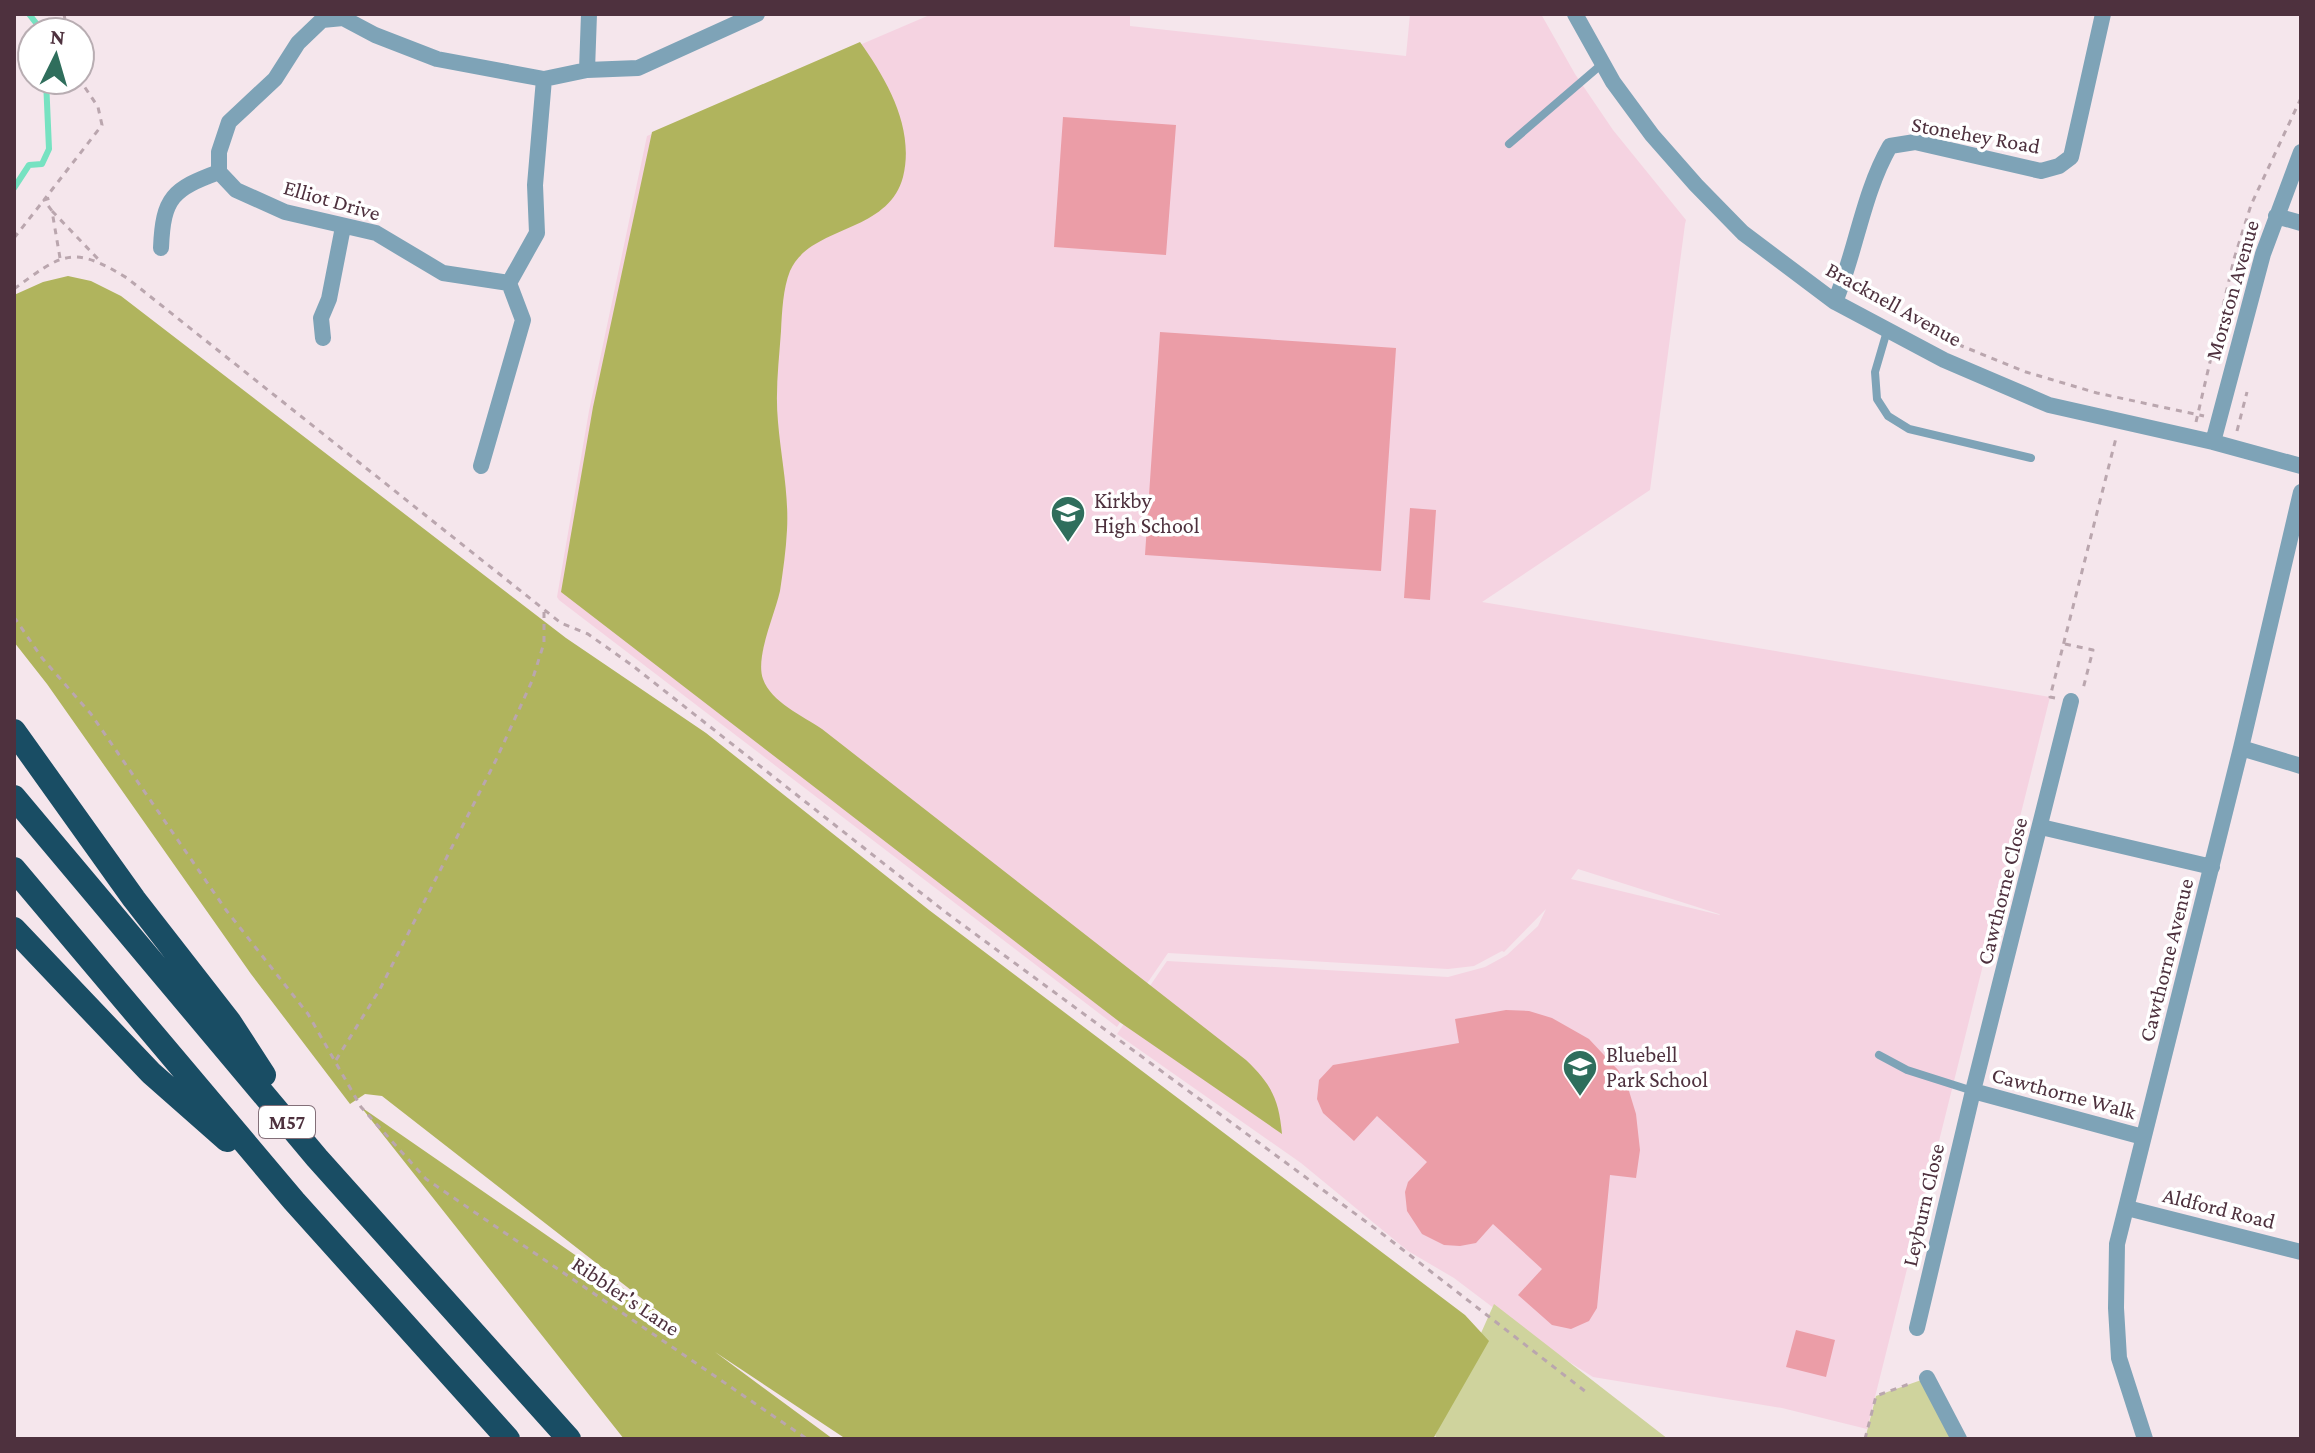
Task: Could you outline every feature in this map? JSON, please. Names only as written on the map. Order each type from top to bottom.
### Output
[{"type":"highway","name":"M57","points":[[14,731],[134,899],[229,1021],[317,1158]]},
{"type":"highway","name":"M57","points":[[14,797],[317,1158],[569,1439]]},
{"type":"highway","name":"M57","points":[[14,869],[294,1201],[508,1439]]},
{"type":"highway","name":"M57","points":[[14,929],[151,1073],[294,1201]]},
{"type":"street","points":[[587,70],[589,14]]},
{"type":"street","points":[[161,248],[162,219],[172,199],[185,184],[219,172],[219,152],[229,122],[275,79],[298,43],[322,20],[343,18],[375,35],[437,59],[544,79],[587,70],[638,68],[757,14]]},
{"type":"street","name":"Bracknell Avenue","points":[[1575,14],[1613,82],[1652,135],[1743,233],[1835,302],[1944,360],[2049,405],[2213,442],[2301,466]]},
{"type":"street","name":"Stonehey Road","points":[[1835,302],[1846,276],[1878,166],[1890,146],[1915,142],[2041,171],[2059,166],[2071,157],[2103,14]]},
{"type":"street","points":[[481,466],[523,320],[509,283],[537,233],[535,185],[544,79]]},
{"type":"street","name":"Morston Avenue","points":[[2213,442],[2250,300],[2276,216],[2301,152]]},
{"type":"street","name":"Elliot Drive","points":[[219,172],[236,190],[285,212],[376,233],[443,273],[509,283]]},
{"type":"street","points":[[2276,216],[2301,223]]},
{"type":"street","points":[[323,338],[321,318],[329,299],[343,227]]},
{"type":"street","name":"Cawthorne Avenue","points":[[2145,1439],[2119,1358],[2117,1244],[2212,867],[2301,492]]},
{"type":"street","name":"Cawthorne Close","points":[[1973,1091],[2071,701]]},
{"type":"street","points":[[2241,748],[2301,766]]},
{"type":"street","points":[[2041,827],[2212,867]]},
{"type":"street","name":"Cawthorne Walk","points":[[1973,1091],[2143,1137]]},
{"type":"street","name":"Leyburn Close","points":[[1917,1328],[1973,1091]]},
{"type":"street","name":"Aldford Road","points":[[2127,1208],[2300,1249]]},
{"type":"street","points":[[1927,1378],[1959,1439]]},
{"type":"lane","points":[[1509,144],[1602,64]]},
{"type":"lane","points":[[1887,331],[1875,372],[1877,399],[1888,416],[1909,429],[2031,458]]},
{"type":"lane","points":[[1879,1055],[1907,1070],[1973,1091]]},
{"type":"path","points":[[14,238],[102,125],[98,107],[91,96]]},
{"type":"path","points":[[2192,437],[2234,259],[2251,205],[2301,98]]},
{"type":"path","points":[[44,200],[53,197]]},
{"type":"path","points":[[44,200],[100,261],[127,278],[544,610],[561,623],[588,634],[633,666],[944,911],[1380,1232],[1586,1392]]},
{"type":"path","points":[[52,211],[60,258]]},
{"type":"path","points":[[14,289],[43,266],[60,258],[80,256],[100,261]]},
{"type":"path","points":[[1935,334],[2026,372],[2097,393],[2219,419]]},
{"type":"path","points":[[2065,644],[2093,650],[2080,703],[2050,697],[2121,421]]},
{"type":"path","points":[[335,1061],[380,989],[496,760],[532,681],[544,643],[544,610]]},
{"type":"path","name":"Ribbler's Lane","points":[[14,617],[42,658],[91,714],[226,910],[308,1014],[361,1107],[426,1179],[807,1439]]},
{"type":"path","points":[[1865,1439],[1876,1396],[1927,1378]]},
{"type":"shaded area","name":"Kirkby High School","points":[[932,14],[1130,14],[1130,26],[1406,56],[1410,14],[1541,14],[1575,74],[1613,130],[1686,220],[1650,490],[1482,602],[2050,697],[1867,1429],[1782,1408],[1593,1377],[1544,1346],[1454,1278],[1408,1251],[1301,1163],[1117,1034],[1167,961],[1448,977],[1485,967],[1507,955],[1538,926],[1546,909],[1504,952],[1474,966],[1448,969],[1168,953],[1117,1027],[559,600],[557,597],[589,411],[647,136]],"holes":[[[1578,869],[1720,915],[1571,879]]]},
{"type":"green space","points":[[860,42],[880,72],[896,105],[902,123],[906,159],[895,196],[866,220],[814,245],[800,256],[790,271],[784,292],[777,399],[787,530],[780,591],[762,659],[763,679],[780,702],[822,729],[1246,1060],[1272,1093],[1279,1111],[1282,1134],[1121,1023],[561,592],[593,407],[652,132]]},
{"type":"green space","points":[[68,276],[91,281],[121,296],[566,638],[706,733],[929,910],[1465,1315],[1489,1341],[1433,1439],[846,1439],[715,1352],[833,1439],[624,1439],[361,1107],[672,1322],[382,1096],[365,1094],[350,1104],[251,974],[47,684],[14,642],[14,295],[43,282]]},
{"type":"green space","points":[[1494,1304],[1668,1439],[1439,1439],[1435,1436]]},
{"type":"green space","points":[[1927,1378],[1956,1439],[1865,1439],[1876,1396]]},
{"type":"building","points":[[1063,117],[1176,125],[1166,255],[1054,247]]},
{"type":"building","points":[[1160,332],[1396,348],[1381,571],[1145,555]]},
{"type":"building","points":[[1410,508],[1436,510],[1430,600],[1404,598]]},
{"type":"building","points":[[1506,1010],[1529,1011],[1552,1018],[1589,1039],[1618,1070],[1636,1114],[1640,1150],[1636,1178],[1610,1175],[1597,1308],[1589,1321],[1571,1329],[1552,1325],[1518,1295],[1542,1269],[1493,1224],[1476,1243],[1460,1246],[1444,1245],[1422,1234],[1407,1211],[1405,1192],[1408,1182],[1427,1162],[1377,1116],[1354,1141],[1323,1113],[1317,1099],[1319,1080],[1333,1065],[1459,1043],[1455,1019]]},
{"type":"building","points":[[1796,1330],[1835,1340],[1826,1377],[1786,1367]]},
{"type":"waterway","points":[[14,188],[29,165],[42,164],[49,149],[47,96]]},
{"type":"place","name":"Kirkby High School","points":[[1068,544]]},
{"type":"place","name":"Bluebell Park School","points":[[1580,1098]]}]
